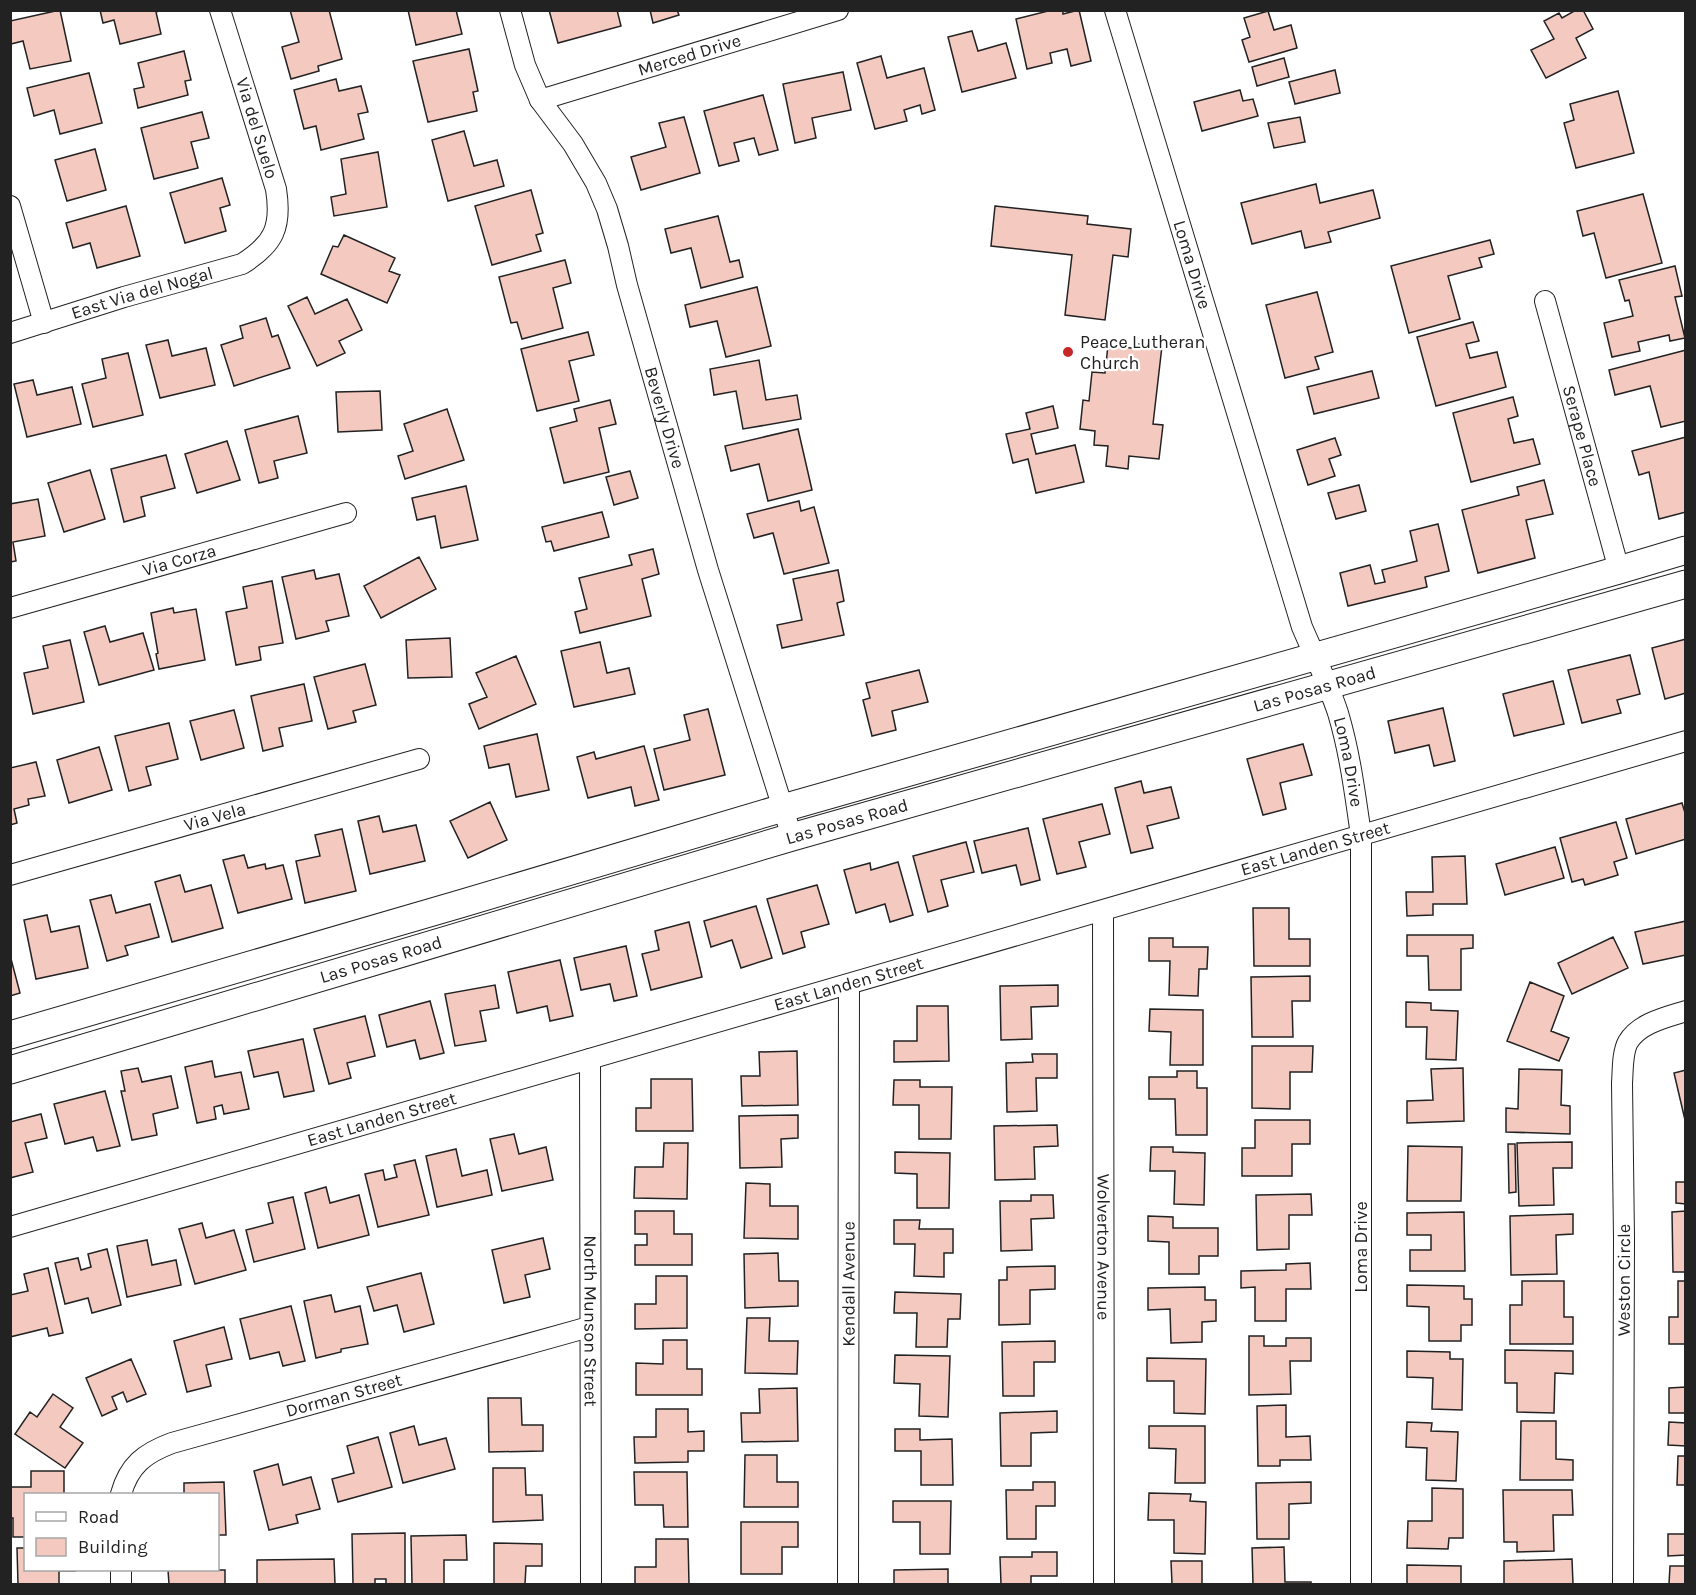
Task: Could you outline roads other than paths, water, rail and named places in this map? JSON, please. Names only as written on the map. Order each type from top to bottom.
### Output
[{"type":"main road","name":"Las Posas Road","points":[[10,1035],[783,807],[1686,549]]},
{"type":"main road","name":"Las Posas Road","points":[[10,1071],[792,837],[1686,584]]},
{"type":"street","name":"Via del Suelo","points":[[220,10],[276,189],[279,208],[276,227],[267,245]]},
{"type":"street","name":"Beverly Drive","points":[[510,10],[525,64],[540,100],[573,144],[596,183],[607,209],[708,570],[792,837]]},
{"type":"street","name":"Merced Drive","points":[[540,100],[838,10]]},
{"type":"street","name":"Loma Drive","points":[[1115,10],[1302,627],[1337,711],[1347,747],[1361,835],[1361,1584]]},
{"type":"street","points":[[10,206],[44,323]]},
{"type":"street","name":"East Via del Nogal","points":[[10,333],[124,297],[242,264],[259,254],[267,245]]},
{"type":"street","name":"Serape Place","points":[[1545,301],[1619,570]]},
{"type":"street","name":"Via Corza","points":[[10,608],[346,513]]},
{"type":"street","name":"East Landen Street","points":[[10,1227],[1686,741]]},
{"type":"street","name":"Via Vela","points":[[10,875],[419,759]]},
{"type":"street","name":"Wolverton Avenue","points":[[1103,911],[1104,1584]]},
{"type":"street","name":"Kendall Avenue","points":[[848,1584],[849,985]]},
{"type":"street","name":"Weston Circle","points":[[1623,1584],[1622,1083],[1624,1059],[1628,1041],[1639,1031],[1666,1017],[1686,1011]]},
{"type":"street","name":"North Munson Street","points":[[590,1059],[591,1584]]},
{"type":"street","name":"Dorman Street","points":[[121,1493],[124,1482],[136,1464],[153,1450],[172,1443],[590,1327]]},
{"type":"place","name":"Peace Lutheran Church","points":[[1068,352]]}]
